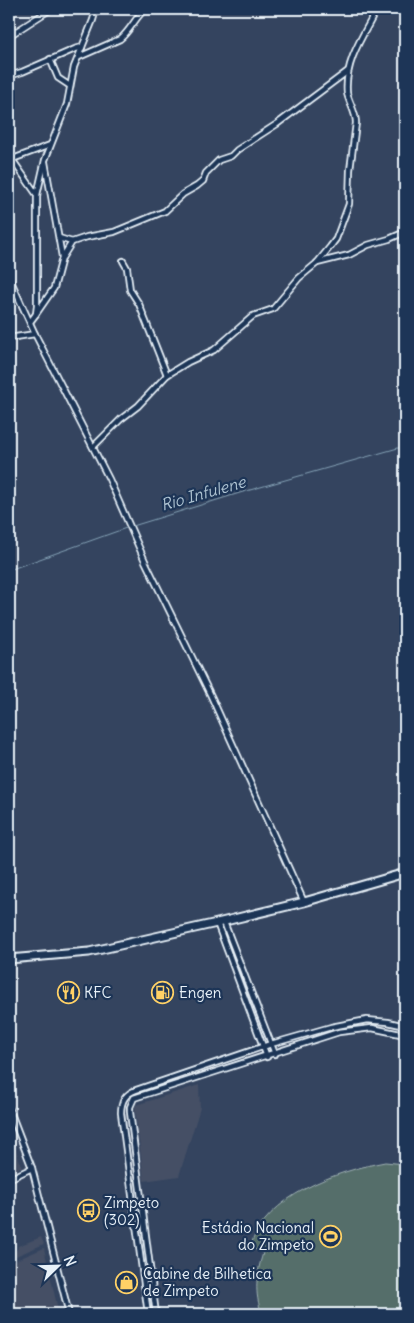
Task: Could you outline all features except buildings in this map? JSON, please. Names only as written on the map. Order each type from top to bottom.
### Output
[{"type":"highway","points":[[9,959],[89,952],[304,902],[405,873]]},
{"type":"street","points":[[9,36],[51,9]]},
{"type":"street","points":[[36,314],[37,195],[45,160],[67,104],[74,67],[94,11],[100,9]]},
{"type":"street","points":[[79,57],[126,35],[138,15],[146,9]]},
{"type":"street","points":[[93,447],[121,418],[138,406],[167,375],[188,362],[214,350],[253,316],[274,308],[299,278],[317,263],[336,239],[349,204],[350,170],[356,118],[347,93],[348,70],[354,52],[377,9]]},
{"type":"street","points":[[9,76],[75,49],[82,48]]},
{"type":"street","points":[[50,59],[58,78],[70,86]]},
{"type":"street","points":[[59,238],[72,242],[114,232],[165,211],[182,194],[197,186],[206,173],[219,160],[231,156],[277,124],[348,70]]},
{"type":"street","points":[[37,195],[10,159],[50,145]]},
{"type":"street","points":[[45,160],[53,215],[62,258]]},
{"type":"street","points":[[317,263],[349,255],[368,245],[405,232]]},
{"type":"street","points":[[30,322],[54,288],[62,258],[72,242]]},
{"type":"street","points":[[123,261],[127,268],[130,290],[139,304],[167,375]]},
{"type":"street","points":[[9,277],[35,334],[93,447],[145,561],[211,696],[304,902]]},
{"type":"street","points":[[9,338],[35,334]]},
{"type":"street","points":[[221,922],[275,1054]]},
{"type":"street","points":[[221,922],[267,1057]]},
{"type":"street","points":[[148,1314],[121,1113],[122,1100],[131,1092],[271,1044],[331,1027],[360,1020],[388,1022],[405,1026]]},
{"type":"street","points":[[156,1314],[130,1112],[131,1102],[139,1096],[267,1057],[339,1032],[362,1028],[405,1035]]},
{"type":"street","points":[[9,1108],[32,1168],[69,1314]]},
{"type":"street","points":[[9,1179],[32,1168]]},
{"type":"shaded area","points":[[199,1085],[200,1108],[179,1176],[144,1181],[136,1105]]},
{"type":"shaded area","points":[[9,1131],[22,1167],[9,1173]]},
{"type":"shaded area","points":[[41,1237],[44,1244],[9,1259],[9,1253],[17,1250],[18,1246]]},
{"type":"shaded area","points":[[44,1248],[59,1314],[9,1314],[9,1263]]},
{"type":"green space","name":"Estádio Nacional do Zimpeto","points":[[385,1162],[405,1164],[405,1314],[262,1314],[259,1306],[257,1284],[263,1253],[250,1247],[258,1229],[271,1213],[305,1189],[345,1172]]},
{"type":"waterway","name":"Rio Infulene","points":[[133,526],[243,492],[405,446]]},
{"type":"waterway","name":"Rio Infulene","points":[[9,570],[129,527]]},
{"type":"place","name":"KFC","points":[[68,992]]},
{"type":"place","name":"Engen","points":[[163,992]]},
{"type":"place","name":"Zimpeto (302)","points":[[88,1211]]},
{"type":"place","name":"Estádio Nacional do Zimpeto","points":[[330,1236]]},
{"type":"place","name":"Cabine de Bilhetica de Zimpeto","points":[[127,1282]]}]
